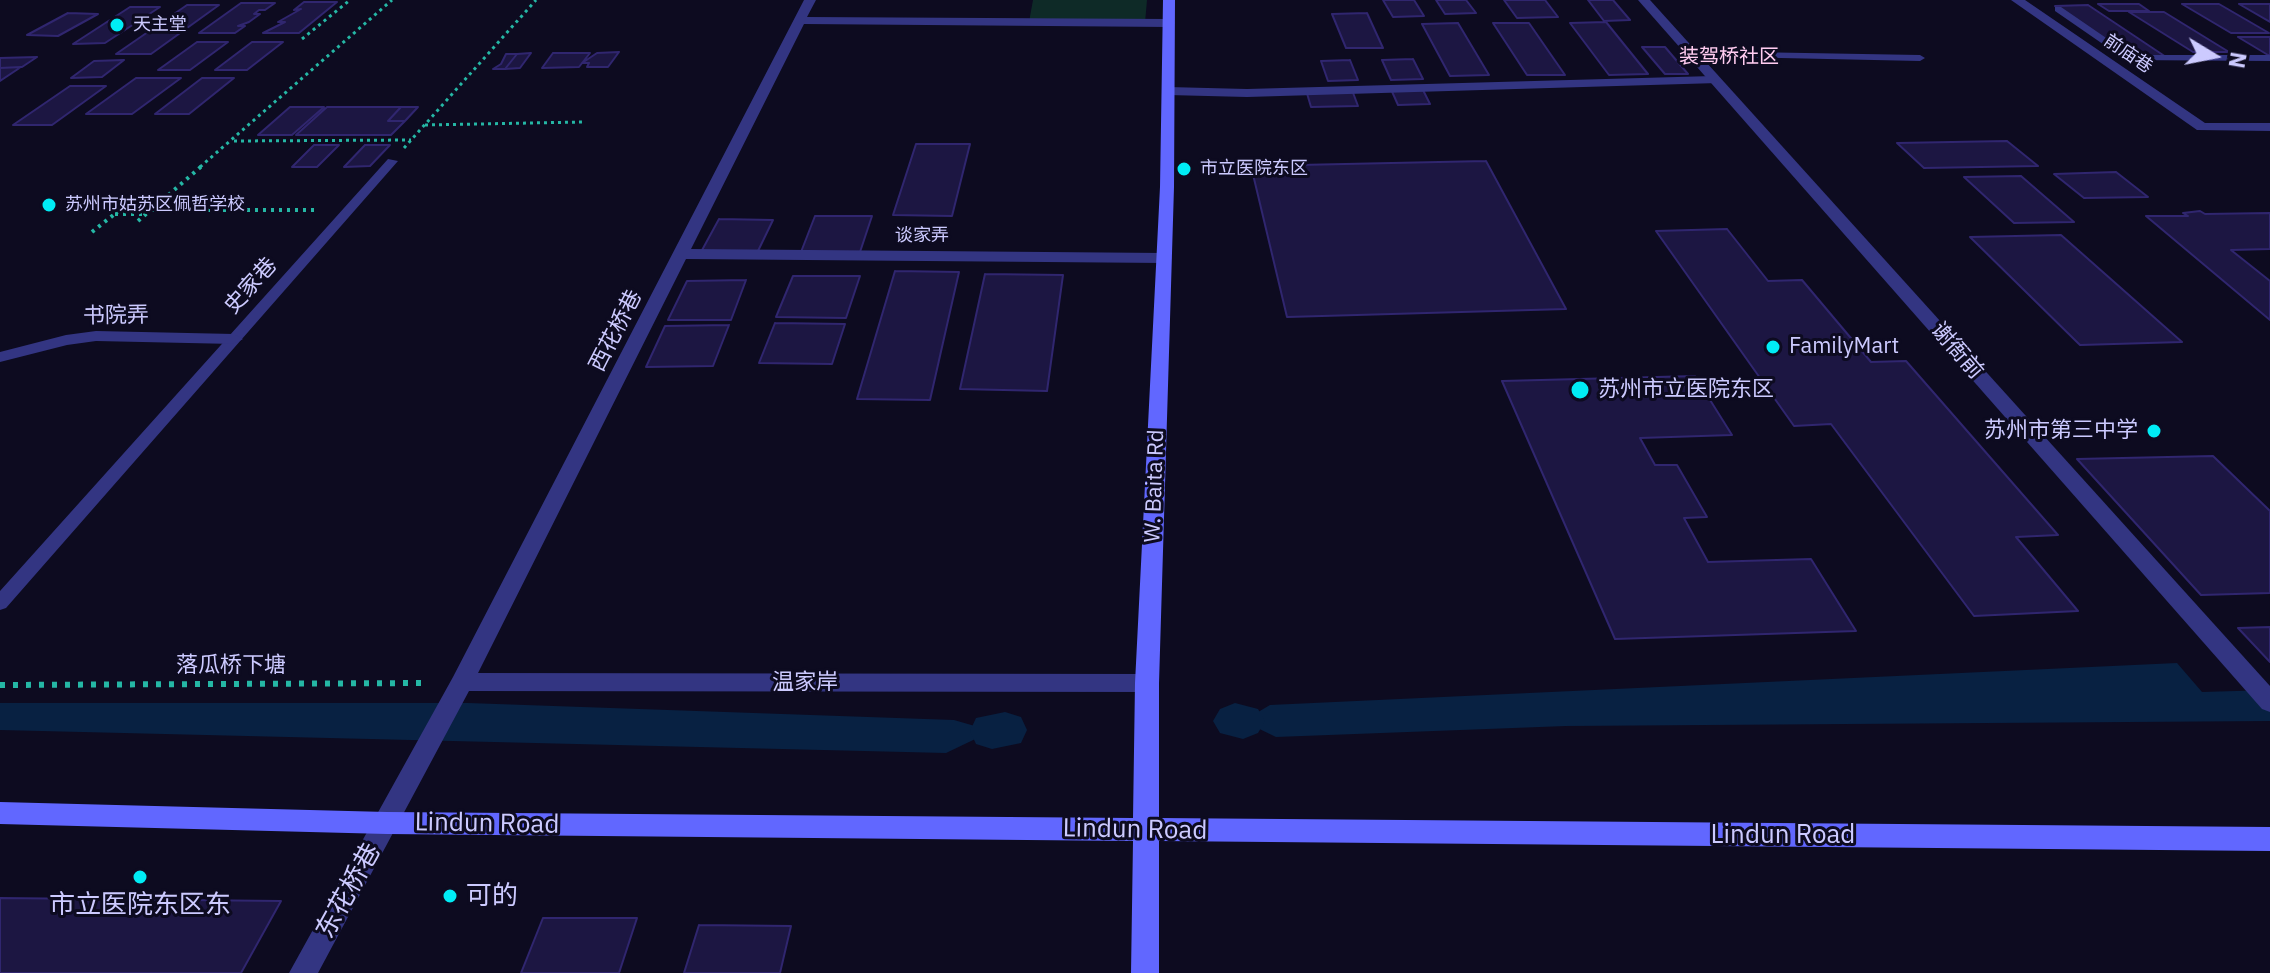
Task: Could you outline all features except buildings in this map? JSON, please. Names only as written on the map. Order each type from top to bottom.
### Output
[{"type":"main road","name":"W. Baita Rd","points":[[1145,973],[1147,683],[1164,258],[1169,0]]},
{"type":"main road","name":"Lindun Road","points":[[0,813],[387,823],[2270,839]]},
{"type":"street","name":"西花桥巷","points":[[459,688],[810,0]]},
{"type":"street","name":"谢衙前","points":[[1644,0],[2270,702]]},
{"type":"street","name":"前庙巷","points":[[2017,0],[2202,127],[2270,127]]},
{"type":"street","points":[[800,20],[1169,23]]},
{"type":"street","points":[[1168,91],[1247,93],[1713,80]]},
{"type":"street","name":"谈家弄","points":[[680,254],[1164,258]]},
{"type":"street","name":"书院弄","points":[[0,357],[66,340],[96,336],[234,339]]},
{"type":"street","name":"温家岸","points":[[459,688],[1147,683]]},
{"type":"street","name":"东花桥巷","points":[[303,973],[459,688]]},
{"type":"lane","points":[[2058,9],[2129,58],[2270,58]]},
{"type":"lane","points":[[1691,54],[1920,58]]},
{"type":"lane","name":"史家巷","points":[[0,603],[392,161]]},
{"type":"path","points":[[302,39],[350,0]]},
{"type":"path","points":[[138,221],[392,0]]},
{"type":"path","points":[[392,161],[536,0]]},
{"type":"path","points":[[425,125],[583,122]]},
{"type":"path","points":[[233,141],[411,140]]},
{"type":"path","points":[[92,232],[131,201]]},
{"type":"path","points":[[114,214],[349,210]]},
{"type":"path","name":"落瓜桥下塘","points":[[0,685],[459,688]]},
{"type":"green space","points":[[1033,0],[1147,0],[1145,23],[1029,22]]},
{"type":"water","points":[[2177,663],[2202,692],[2270,690],[2270,721],[1566,726],[1276,737],[1243,721],[1270,705]]},
{"type":"water","points":[[0,703],[468,703],[954,720],[992,731],[946,753],[0,730]]},
{"type":"waterway","points":[[1235,721],[1243,721]]},
{"type":"waterway","points":[[992,731],[1005,730]]},
{"type":"place","name":"天主堂","points":[[117,25]]},
{"type":"place","name":"市立医院东区","points":[[1184,169]]},
{"type":"place","name":"苏州市姑苏区佩哲学校","points":[[49,205]]},
{"type":"place","name":"FamilyMart","points":[[1773,347]]},
{"type":"place","name":"苏州市立医院东区","points":[[1580,390]]},
{"type":"place","name":"苏州市第三中学","points":[[2154,431]]},
{"type":"place","name":"市立医院东区东","points":[[140,877]]},
{"type":"place","name":"可的","points":[[450,896]]},
{"type":"district","name":"装驾桥社区","points":[[1729,57]]}]
